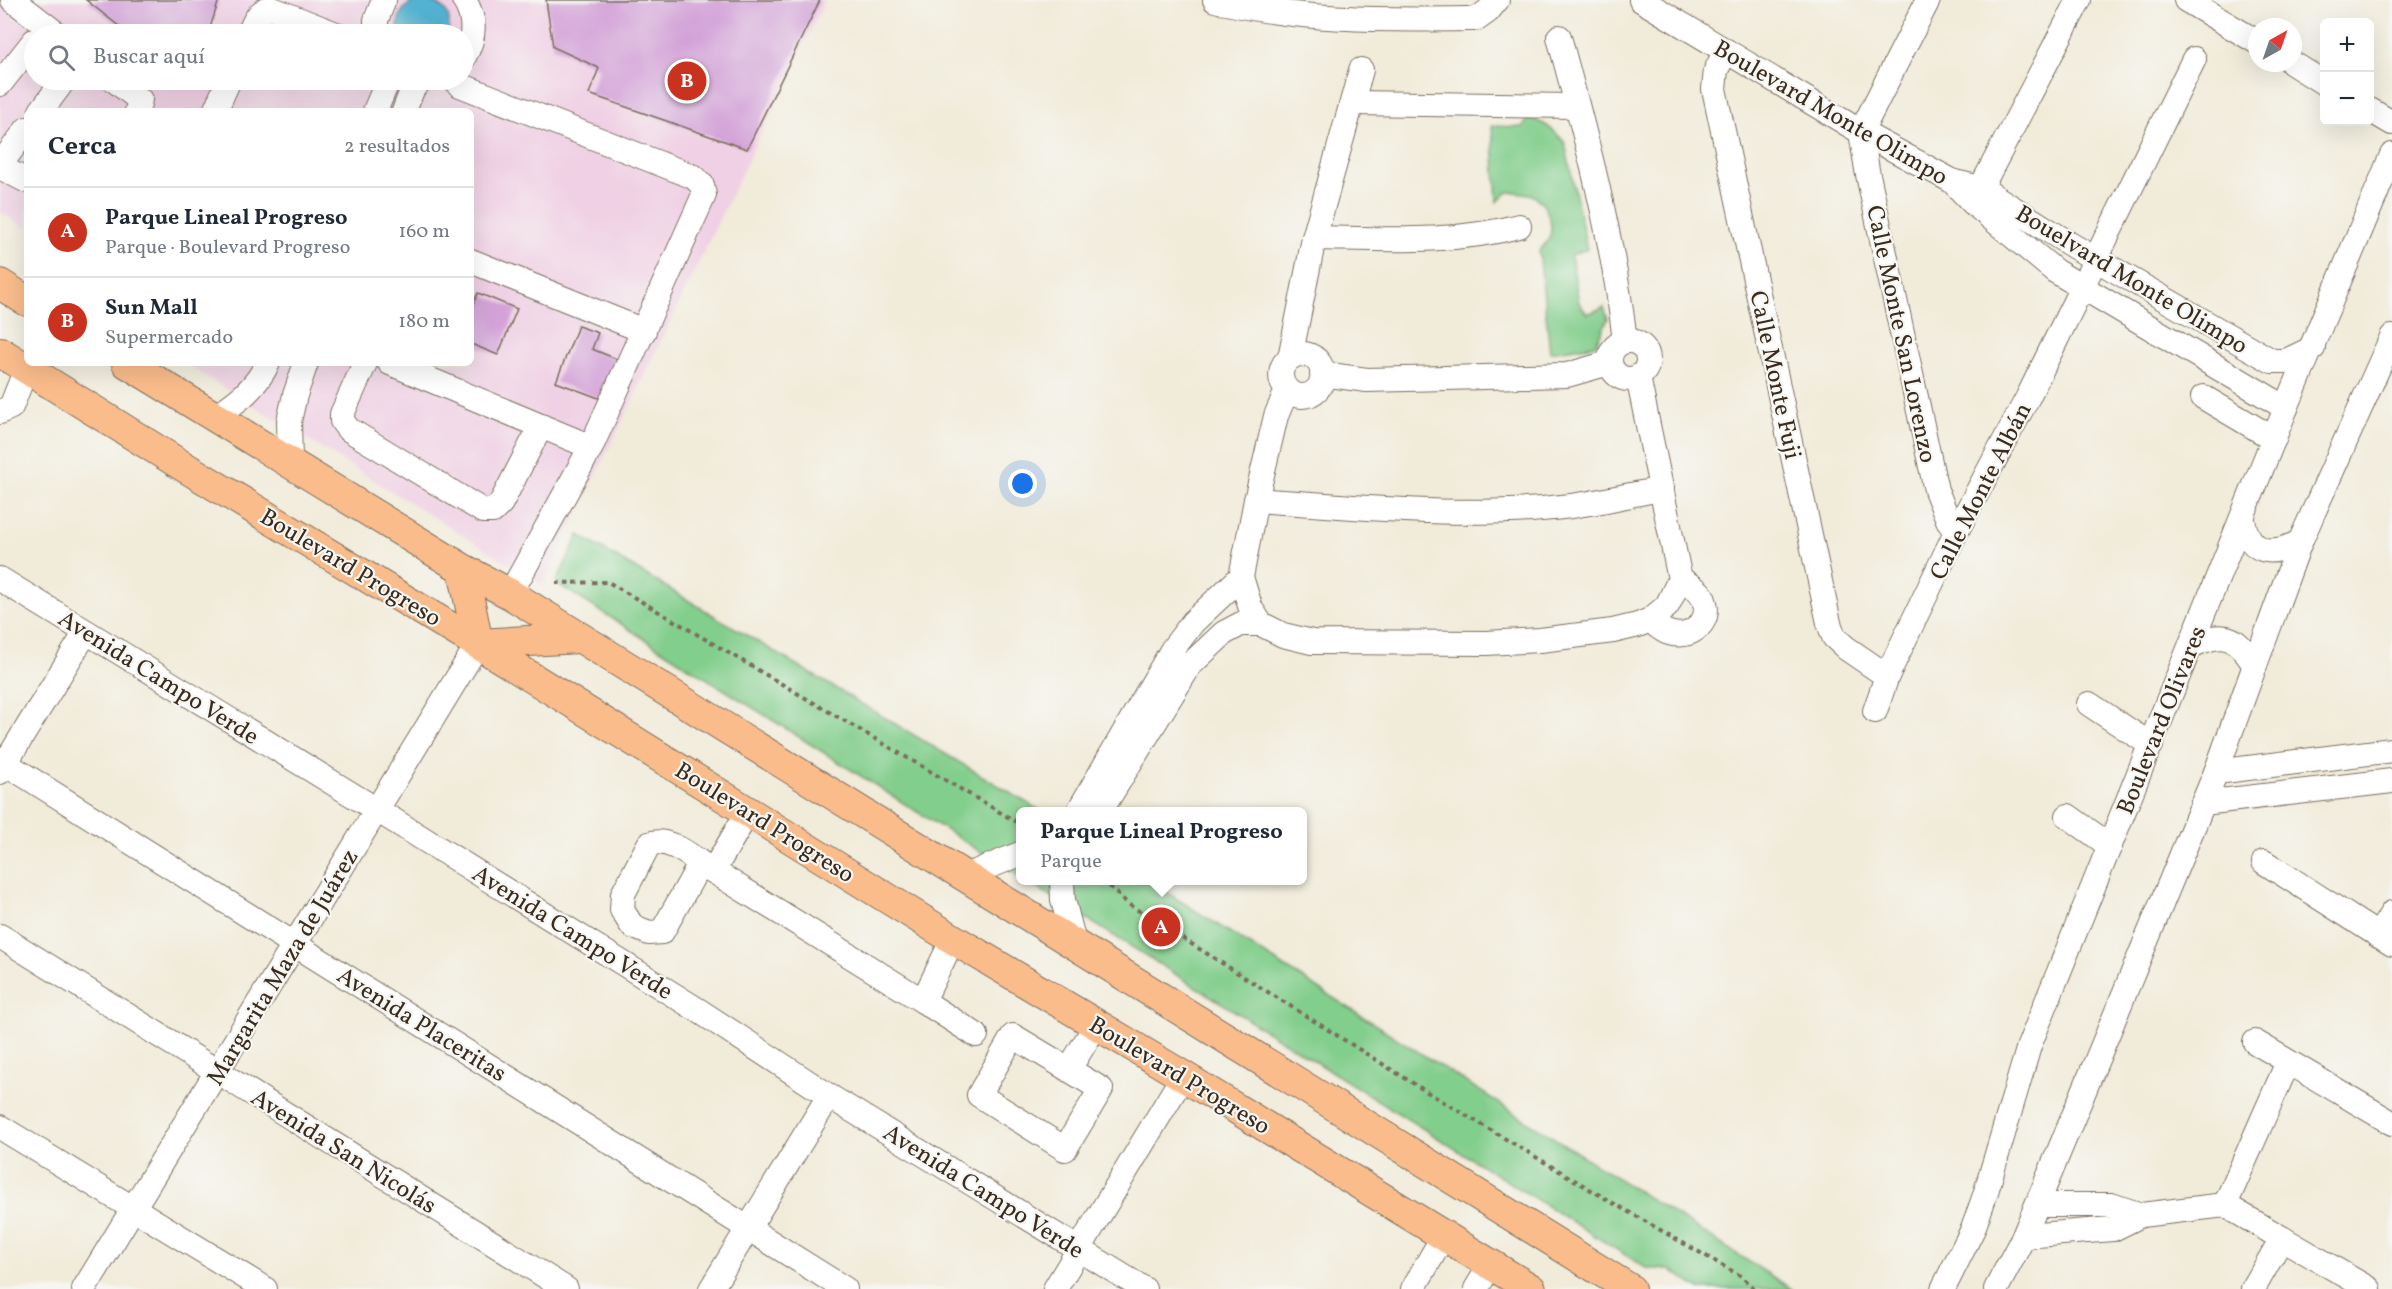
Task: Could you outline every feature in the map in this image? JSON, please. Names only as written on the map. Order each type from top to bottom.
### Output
[{"type":"main road","points":[[0,284],[24,299]]},
{"type":"main road","name":"Boulevard Progreso","points":[[0,352],[178,464],[478,644],[953,939],[1444,1235],[1483,1277],[1531,1289]]},
{"type":"main road","points":[[132,366],[463,569],[510,594],[1630,1289]]},
{"type":"main road","points":[[463,569],[478,644],[578,638]]},
{"type":"street","points":[[0,7],[6,0]]},
{"type":"street","points":[[13,0],[35,24]]},
{"type":"street","points":[[375,24],[384,0]]},
{"type":"street","points":[[464,0],[473,24]]},
{"type":"street","points":[[1215,0],[1325,9],[1364,20],[1477,19],[1497,0]]},
{"type":"street","name":"Boulevard Monte Olimpo","points":[[1641,0],[1861,132],[1977,196],[2055,271],[2089,273],[2286,408]]},
{"type":"street","points":[[1977,196],[2079,0]]},
{"type":"street","points":[[2186,0],[2248,37]]},
{"type":"street","points":[[1861,132],[1919,3]]},
{"type":"street","points":[[253,24],[262,10],[270,8],[311,24]]},
{"type":"street","points":[[1559,37],[1594,170],[1619,292],[1625,341]]},
{"type":"street","name":"Calle Monte Fuji","points":[[1726,51],[1716,70],[1714,89],[1829,623],[1834,637],[1846,648],[1887,676]]},
{"type":"street","points":[[0,84],[24,57]]},
{"type":"street","name":"Calle Monte Albán","points":[[1875,711],[1887,676],[1956,532],[2028,397],[2194,59]]},
{"type":"street","points":[[2302,69],[2320,80]]},
{"type":"street","points":[[1290,358],[1296,355],[1311,357],[1321,367],[1322,374],[1318,388],[1306,396],[1292,394],[1287,390],[1282,384],[1282,370],[1290,358],[1314,238],[1361,70]]},
{"type":"street","points":[[43,108],[57,90]]},
{"type":"street","points":[[127,90],[140,100],[138,108]]},
{"type":"street","points":[[216,108],[224,90]]},
{"type":"street","points":[[376,108],[384,90]]},
{"type":"street","points":[[405,108],[411,90]]},
{"type":"street","points":[[473,90],[694,177],[702,185],[704,195],[591,447],[510,594]]},
{"type":"street","points":[[1353,103],[1577,106]]},
{"type":"street","points":[[2374,112],[2392,123]]},
{"type":"street","name":"Calle Monte San Lorenzo","points":[[1861,132],[1867,170],[1936,490],[1949,522],[1956,532]]},
{"type":"street","points":[[24,133],[0,166],[24,179]]},
{"type":"street","name":"Boulevard Olivares","points":[[1943,1289],[1973,1229],[2029,1046],[2286,408],[2392,155]]},
{"type":"street","name":"Bouelvard Monte Olimpo","points":[[1977,196],[2073,246],[2089,273],[2272,361],[2286,361],[2313,348]]},
{"type":"street","points":[[1314,238],[1439,240],[1487,235],[1519,226]]},
{"type":"street","points":[[474,262],[644,331]]},
{"type":"street","points":[[1996,1289],[2024,1236],[2216,772],[2300,542],[2386,367],[2392,337]]},
{"type":"street","points":[[1625,341],[1637,342],[1646,351],[1648,363],[1646,369],[1638,377],[1626,379],[1611,369],[1609,357],[1614,346],[1625,341]]},
{"type":"street","points":[[1322,374],[1367,380],[1567,375],[1609,363]]},
{"type":"street","points":[[215,417],[246,395],[260,379],[266,366]]},
{"type":"street","points":[[290,463],[289,421],[294,395],[305,366]]},
{"type":"street","points":[[364,366],[342,414],[342,421],[348,429],[483,512],[493,512],[501,503],[541,426]]},
{"type":"street","points":[[397,366],[591,447]]},
{"type":"street","points":[[0,412],[11,407],[27,369]]},
{"type":"street","points":[[1181,657],[1241,624],[1261,624],[1283,635],[1312,642],[1486,643],[1612,632],[1650,620],[1667,606],[1680,579],[1638,377]]},
{"type":"street","points":[[1261,624],[1251,609],[1241,577],[1276,416],[1287,390]]},
{"type":"street","points":[[2203,398],[2274,439]]},
{"type":"street","points":[[1256,500],[1438,512],[1513,510],[1572,506],[1662,489]]},
{"type":"street","points":[[2242,521],[2250,542],[2262,549],[2275,552],[2300,542]]},
{"type":"street","points":[[1092,803],[1181,657],[1193,622],[1241,577]]},
{"type":"street","name":"Avenida Campo Verde","points":[[0,579],[377,810],[701,1012],[829,1096],[1144,1289]]},
{"type":"street","points":[[1650,620],[1667,633],[1680,635],[1690,634],[1703,622],[1706,611],[1704,600],[1697,590],[1680,579]]},
{"type":"street","points":[[2,765],[86,632]]},
{"type":"street","points":[[2191,646],[2210,637],[2222,636],[2235,641],[2244,649],[2255,666]]},
{"type":"street","name":"Margarita Maza de Juárez","points":[[84,1289],[478,644]]},
{"type":"street","points":[[2089,704],[2151,746]]},
{"type":"street","points":[[2216,772],[2392,750]]},
{"type":"street","name":"Avenida Placeritas","points":[[2,765],[295,945],[845,1289]]},
{"type":"street","points":[[2203,803],[2392,781]]},
{"type":"street","points":[[748,812],[707,868],[976,1035]]},
{"type":"street","points":[[2068,816],[2110,846]]},
{"type":"street","points":[[963,877],[1016,856]]},
{"type":"street","points":[[2264,862],[2385,940],[2392,913]]},
{"type":"street","points":[[1062,885],[1063,900],[1075,946]]},
{"type":"street","name":"Avenida San Nicolás","points":[[0,936],[566,1289]]},
{"type":"street","points":[[923,1001],[953,939]]},
{"type":"street","points":[[1069,1069],[1096,1025]]},
{"type":"street","points":[[1013,1036],[1069,1069],[1101,1089],[1065,1149],[979,1095],[1013,1036]]},
{"type":"street","points":[[2255,1042],[2392,1123]]},
{"type":"street","points":[[2225,1205],[2288,1062]]},
{"type":"street","points":[[1055,1289],[1182,1076]]},
{"type":"street","points":[[711,1289],[829,1096]]},
{"type":"street","points":[[0,1127],[265,1289]]},
{"type":"street","points":[[2037,1205],[2111,1205],[2141,1215]]},
{"type":"street","points":[[2024,1236],[2113,1229],[2141,1215],[2225,1205],[2369,1289]]},
{"type":"street","points":[[1413,1289],[1444,1235]]},
{"type":"street","points":[[2253,1289],[2282,1238]]},
{"type":"path","points":[[556,583],[608,582],[1016,822]]},
{"type":"path","points":[[1108,885],[1128,904],[1427,1092],[1612,1203],[1741,1276],[1755,1289]]},
{"type":"shaded area","points":[[0,0],[825,0],[543,585],[189,366],[474,366],[474,108],[24,108],[24,226],[0,212]]},
{"type":"green space","points":[[1528,118],[1549,127],[1565,143],[1587,249],[1571,255],[1579,303],[1587,314],[1604,307],[1608,319],[1595,345],[1550,352],[1539,251],[1550,236],[1549,218],[1541,202],[1529,194],[1508,192],[1497,202],[1492,126],[1523,127]]},
{"type":"green space","points":[[579,535],[1034,807],[1016,807],[1016,874],[556,583]]},
{"type":"green space","points":[[1032,885],[1155,885],[1792,1289],[1700,1289],[1670,1270],[1646,1268]]},
{"type":"water","points":[[416,0],[438,4],[447,13],[449,24],[398,24],[399,18],[407,6]]},
{"type":"building","points":[[86,0],[219,0],[211,24],[116,24]]},
{"type":"building","points":[[546,0],[820,0],[747,149],[589,94],[599,68],[553,47]]},
{"type":"building","points":[[478,293],[517,309],[498,355],[474,345],[474,302]]},
{"type":"building","points":[[578,326],[598,333],[592,349],[619,360],[604,400],[556,382]]},
{"type":"place","name":"Sun Mall","points":[[687,81]]},
{"type":"place","name":"Parque Lineal Progreso","points":[[1161,927]]}]
